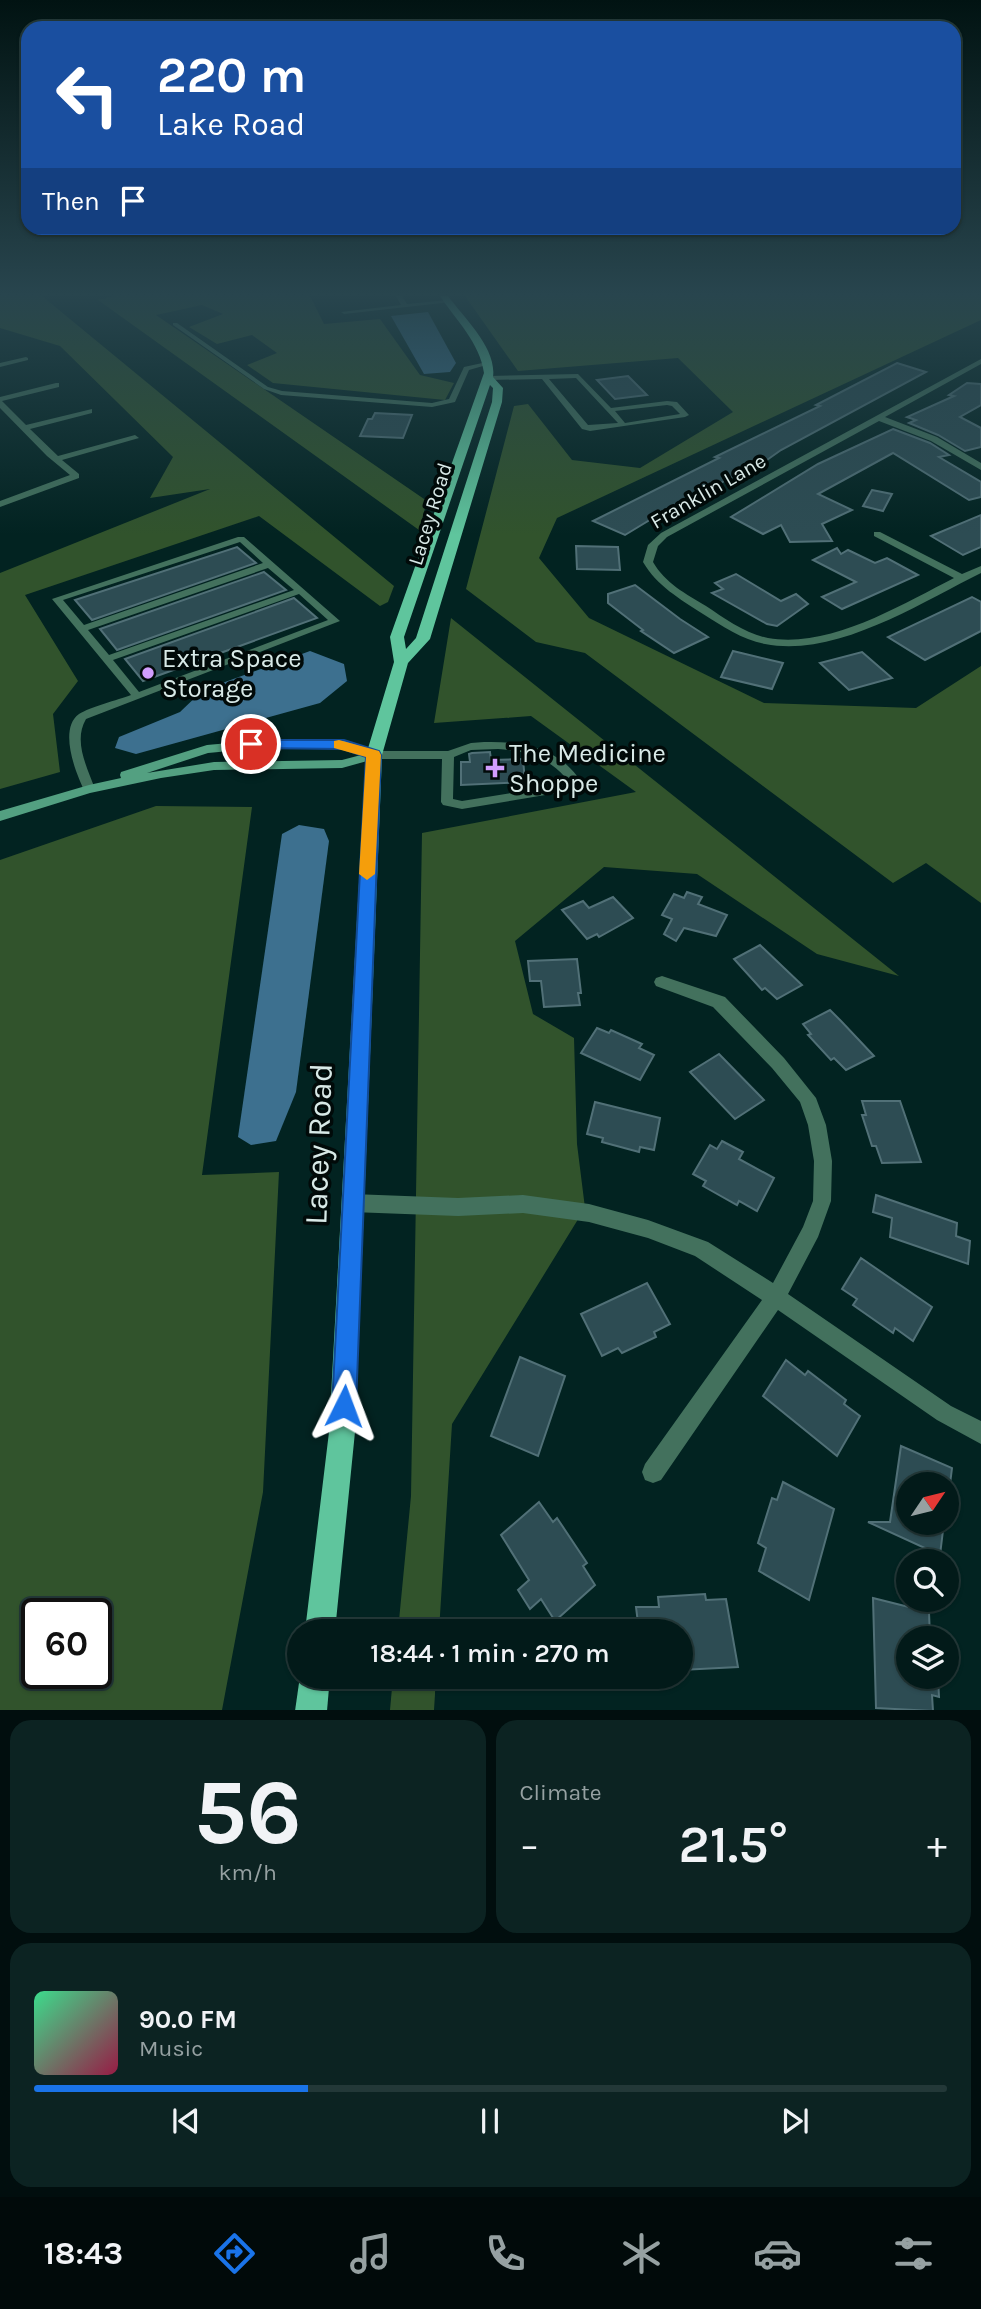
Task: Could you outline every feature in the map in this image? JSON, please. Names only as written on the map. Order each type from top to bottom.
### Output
[{"type":"main road","name":"Lacey Road","points":[[321,1619],[342,1432],[374,755],[401,663],[397,637],[464,448],[482,387],[489,378],[498,388],[497,402],[423,639],[401,663]]},
{"type":"main road","points":[[464,448],[481,449]]},
{"type":"main road","points":[[452,482],[470,483]]},
{"type":"main road","points":[[311,1710],[313,1689]]},
{"type":"street","name":"Franklin Lane","points":[[954,376],[664,535],[653,545],[648,562],[653,573],[667,586],[749,636],[793,645],[817,642],[843,634],[981,569]]},
{"type":"street","points":[[0,504],[76,476],[0,401],[56,385]]},
{"type":"street","points":[[25,428],[89,411]]},
{"type":"street","points":[[0,415],[10,413]]},
{"type":"street","points":[[877,417],[934,439],[981,467]]},
{"type":"street","points":[[56,459],[135,438]]},
{"type":"street","points":[[877,534],[961,578]]},
{"type":"street","points":[[0,816],[207,749],[251,744],[344,744],[374,755]]},
{"type":"street","points":[[89,789],[214,766],[342,764],[374,755]]},
{"type":"street","points":[[653,1472],[776,1297],[811,1231],[822,1201],[823,1161],[817,1125],[807,1098],[778,1063],[719,1002],[662,982]]},
{"type":"street","points":[[352,1203],[458,1206],[523,1204],[589,1213],[648,1229],[701,1250],[776,1297],[944,1413],[981,1433]]},
{"type":"lane","points":[[249,376],[266,388],[309,397],[432,405],[452,400],[463,376]]},
{"type":"lane","points":[[489,378],[578,376],[623,425]]},
{"type":"lane","points":[[544,377],[585,427],[590,429],[685,415],[674,404],[667,403],[609,410]]},
{"type":"lane","points":[[89,789],[73,736],[75,725],[91,711],[335,621],[241,539],[57,599],[136,694]]},
{"type":"lane","points":[[82,629],[270,564]]},
{"type":"lane","points":[[107,659],[300,591]]},
{"type":"lane","points":[[374,755],[448,755],[469,747],[491,746],[535,750],[560,762],[571,776],[565,788],[462,805],[447,802],[448,755]]},
{"type":"green space","points":[[90,376],[139,376],[394,586],[388,602],[380,606],[259,516],[25,595],[78,681],[53,714],[60,772],[0,789],[0,573],[210,489],[150,498],[173,457]]},
{"type":"green space","points":[[204,376],[245,376],[427,501],[419,530]]},
{"type":"green space","points":[[263,376],[423,376],[454,383],[445,400],[273,383]]},
{"type":"green space","points":[[696,376],[862,376],[557,518],[539,558],[589,618],[764,703],[916,708],[981,666],[981,903],[926,863],[893,883],[585,653],[536,642],[466,589],[514,406],[528,404],[572,460],[640,468],[733,412]]},
{"type":"green space","points":[[451,618],[899,976],[817,954],[697,874],[604,867],[515,941],[533,1014],[574,1038],[577,1144],[585,1208],[452,1424],[440,1619],[399,1619],[411,1496],[422,833],[636,792],[531,716],[434,723]]},
{"type":"green space","points":[[156,806],[252,807],[202,1175],[279,1172],[263,1492],[222,1710],[0,1710],[0,860]]},
{"type":"green space","points":[[392,1689],[435,1689],[434,1710],[390,1710]]},
{"type":"water","points":[[310,651],[344,664],[347,681],[320,703],[136,754],[115,748],[119,737],[180,712],[203,690]]},
{"type":"water","points":[[299,825],[324,829],[329,841],[296,1092],[276,1141],[251,1145],[238,1137],[282,834]]},
{"type":"building","points":[[628,376],[647,395],[615,399],[597,380]]},
{"type":"building","points":[[872,376],[919,376],[767,460],[668,509],[625,535],[593,521],[820,406],[816,405]]},
{"type":"building","points":[[967,383],[981,384],[981,405],[960,417],[981,428],[981,447],[965,451],[938,435],[909,423],[916,420],[907,417],[954,396],[949,395]]},
{"type":"building","points":[[375,413],[412,415],[403,438],[360,436],[368,419],[372,419]]},
{"type":"building","points":[[893,429],[930,443],[949,455],[939,457],[981,482],[981,497],[969,500],[893,453],[818,494],[852,510],[822,524],[832,541],[790,542],[781,525],[763,534],[731,517],[818,464]]},
{"type":"building","points":[[872,490],[892,494],[883,511],[863,506]]},
{"type":"building","points":[[981,515],[981,547],[963,555],[931,536]]},
{"type":"building","points":[[576,546],[618,547],[620,570],[577,569]]},
{"type":"building","points":[[237,547],[256,563],[92,620],[75,600]]},
{"type":"building","points":[[837,548],[841,554],[848,550],[875,563],[887,558],[918,575],[842,609],[822,597],[856,582],[813,560]]},
{"type":"building","points":[[264,572],[286,590],[117,650],[100,629]]},
{"type":"building","points":[[736,574],[781,601],[796,594],[808,604],[777,626],[767,624],[712,593],[723,589],[715,583]]},
{"type":"building","points":[[635,585],[708,637],[674,653],[641,631],[643,630],[608,603],[608,594]]},
{"type":"building","points":[[972,597],[981,602],[981,631],[925,660],[888,637]]},
{"type":"building","points":[[294,598],[317,618],[143,681],[125,659]]},
{"type":"building","points":[[733,651],[783,663],[772,689],[721,677]]},
{"type":"building","points":[[862,652],[892,678],[849,690],[820,663]]},
{"type":"building","name":"The Medicine Shoppe","points":[[490,752],[491,760],[523,759],[525,782],[461,785],[461,762],[470,762],[469,754]]},
{"type":"building","points":[[687,892],[702,897],[698,904],[727,915],[716,936],[684,928],[676,941],[664,934],[672,919],[662,915],[674,894],[684,898]]},
{"type":"building","points":[[613,897],[633,918],[599,937],[597,934],[587,939],[562,910],[583,901],[589,908]]},
{"type":"building","points":[[760,945],[802,985],[777,999],[765,988],[762,990],[734,959]]},
{"type":"building","points":[[577,959],[580,1005],[544,1007],[541,981],[530,981],[528,961]]},
{"type":"building","points":[[830,1010],[874,1056],[846,1070],[834,1058],[831,1060],[808,1035],[811,1034],[803,1024]]},
{"type":"building","points":[[597,1028],[609,1033],[611,1030],[642,1044],[639,1048],[654,1055],[640,1080],[581,1053]]},
{"type":"building","points":[[719,1054],[764,1100],[735,1119],[690,1072]]},
{"type":"building","points":[[862,1101],[900,1101],[921,1162],[882,1163],[876,1146],[872,1146],[862,1115],[866,1115]]},
{"type":"building","points":[[595,1102],[660,1118],[654,1150],[640,1147],[639,1152],[602,1142],[603,1138],[587,1134]]},
{"type":"building","points":[[722,1141],[743,1152],[739,1159],[774,1178],[757,1211],[739,1201],[737,1205],[703,1186],[706,1181],[693,1174],[710,1145],[717,1149]]},
{"type":"building","points":[[876,1195],[957,1223],[956,1236],[970,1241],[968,1264],[890,1237],[892,1218],[873,1212]]},
{"type":"building","points":[[861,1258],[932,1307],[913,1341],[895,1328],[893,1333],[853,1305],[857,1299],[842,1289]]},
{"type":"building","points":[[647,1283],[670,1324],[654,1332],[656,1337],[622,1353],[618,1348],[602,1356],[581,1314]]},
{"type":"building","points":[[520,1357],[565,1376],[538,1456],[491,1436]]},
{"type":"building","points":[[786,1360],[805,1375],[808,1371],[846,1400],[844,1404],[860,1416],[837,1456],[763,1396]]},
{"type":"building","points":[[901,1446],[952,1468],[952,1472],[897,1472]]},
{"type":"building","points":[[896,1481],[896,1535],[868,1522],[890,1522]]},
{"type":"building","points":[[783,1482],[834,1509],[809,1600],[759,1571],[766,1548],[758,1543],[772,1498],[777,1500]]},
{"type":"building","points":[[539,1502],[553,1522],[557,1518],[587,1563],[583,1566],[595,1585],[557,1619],[554,1619],[541,1599],[530,1609],[518,1590],[529,1580],[501,1535]]},
{"type":"building","points":[[896,1535],[942,1535],[941,1549],[927,1549]]},
{"type":"building","points":[[705,1594],[706,1600],[726,1599],[738,1667],[693,1669],[693,1619],[638,1619],[636,1607],[659,1607],[658,1597]]},
{"type":"building","points":[[873,1598],[896,1604],[896,1612],[929,1612],[930,1626],[896,1626],[896,1689],[939,1689],[939,1697],[932,1695],[933,1710],[876,1708]]},
{"type":"slow traffic","points":[[339,744],[374,755],[367,874]]},
{"type":"place","name":"Extra Space Storage","points":[[148,673]]},
{"type":"place","name":"The Medicine Shoppe","points":[[495,768]]},
{"type":"route","points":[[251,744],[344,744],[374,755],[344,1406]]}]
